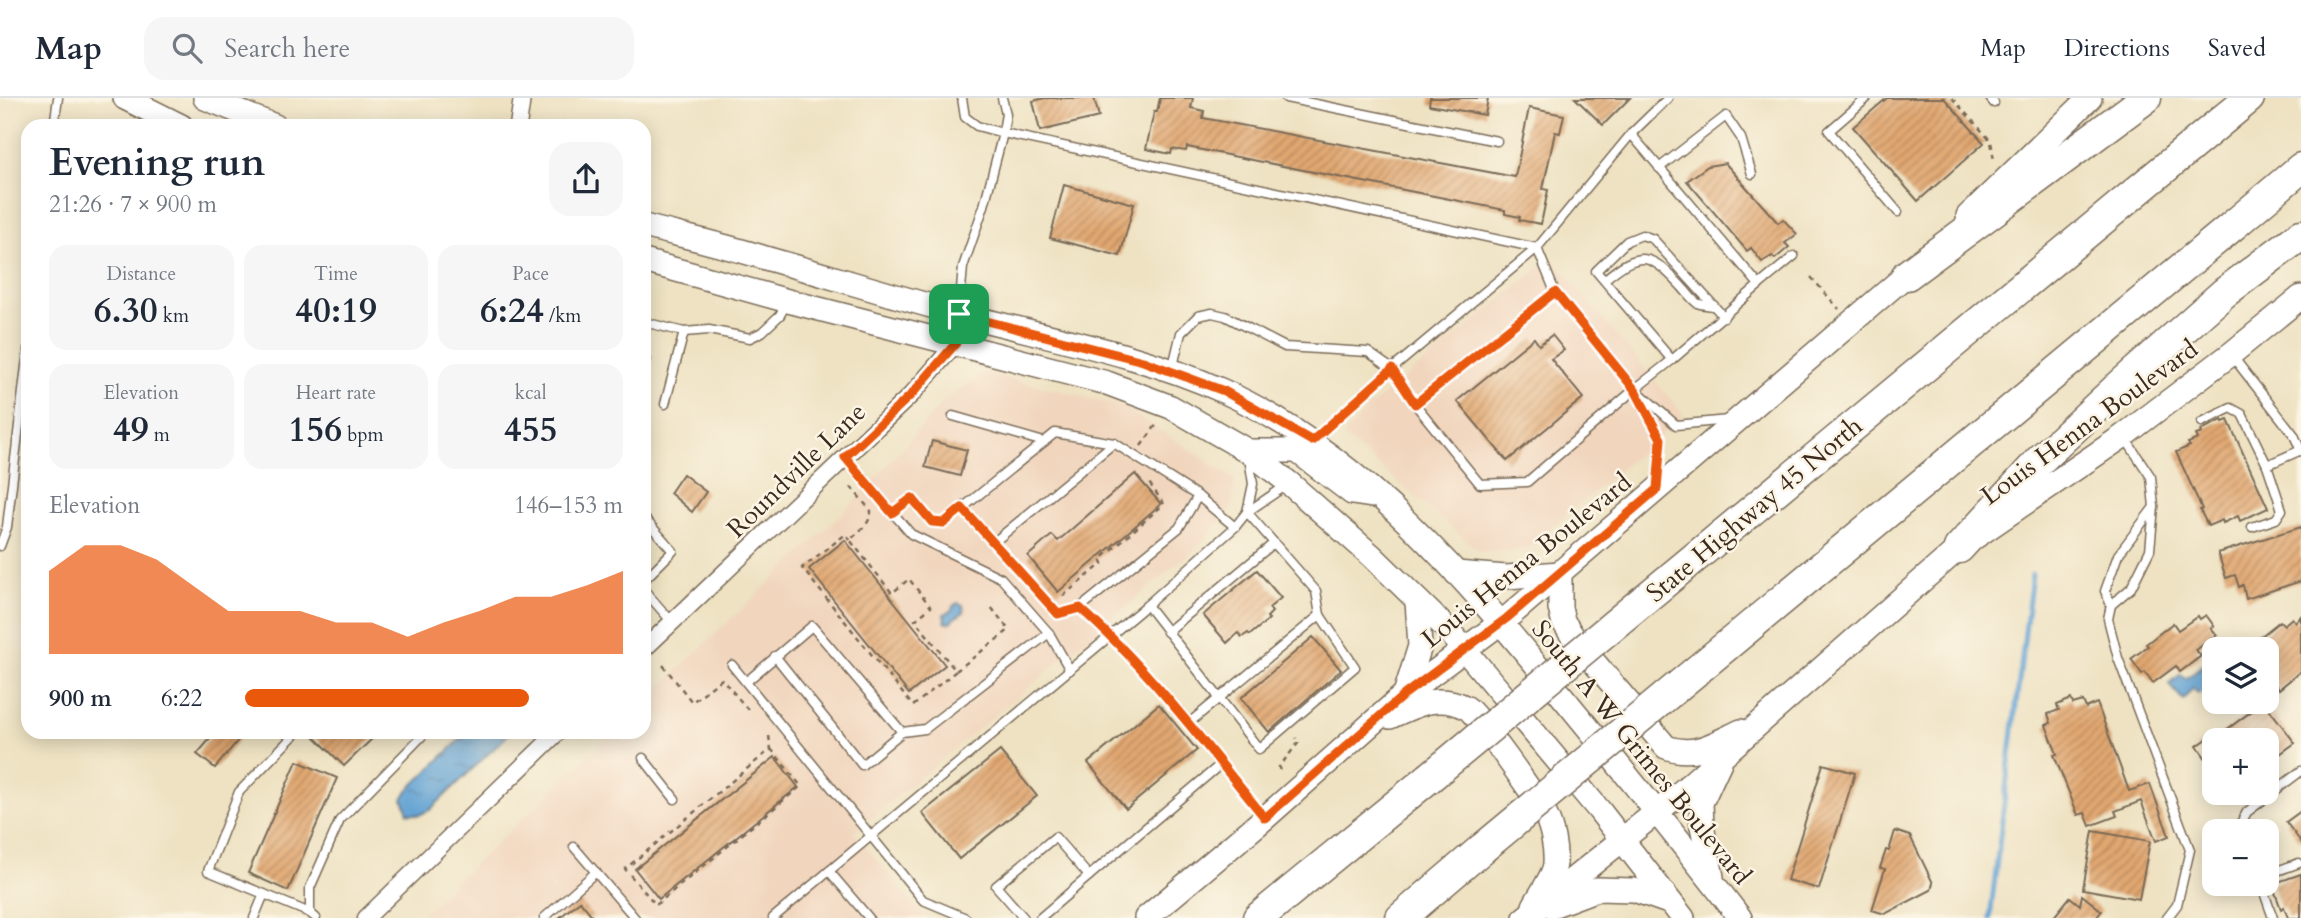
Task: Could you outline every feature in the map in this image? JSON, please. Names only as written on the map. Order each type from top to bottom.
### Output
[{"type":"highway","points":[[1907,275],[2146,98]]},
{"type":"highway","name":"State Highway 45 North","points":[[1258,918],[2249,98]]},
{"type":"highway","points":[[1401,918],[2301,168]]},
{"type":"highway","points":[[1959,548],[2041,459],[2117,388],[2224,293],[2301,235]]},
{"type":"main road","points":[[125,98],[167,119]]},
{"type":"main road","points":[[205,98],[258,119]]},
{"type":"main road","name":"Louis Henna Boulevard","points":[[1146,918],[1265,818],[1405,694],[1501,623],[1907,275],[2082,101]]},
{"type":"main road","name":"South A W Grimes Boulevard","points":[[651,228],[757,255],[959,314],[1143,361],[1224,391],[1312,441],[1349,470],[1432,547],[1501,623],[1657,811],[1740,918]]},
{"type":"main road","points":[[651,271],[788,301],[1119,387],[1171,407],[1248,452],[1289,483],[1372,556],[1465,649],[1622,839],[1677,911]]},
{"type":"main road","name":"Louis Henna Boulevard","points":[[1527,916],[1723,756],[1756,724],[1959,548],[2123,436],[2301,297]]},
{"type":"main road","points":[[1248,452],[1297,451],[1352,493],[1379,497]]},
{"type":"main road","points":[[1456,573],[1506,577],[1560,573],[1560,608],[1563,621],[1575,640],[1666,747],[1691,752],[1756,724]]},
{"type":"main road","points":[[1405,694],[1420,646],[1417,601]]},
{"type":"main road","points":[[1371,725],[1425,701],[1447,702],[1469,708],[1519,774],[1546,816],[1556,865],[1527,916]]},
{"type":"main road","points":[[1713,883],[1702,826],[1701,803],[1723,756]]},
{"type":"main road","points":[[1527,916],[1597,889],[1634,890],[1677,911]]},
{"type":"street","points":[[519,119],[522,98]]},
{"type":"street","points":[[956,343],[959,314]]},
{"type":"street","name":"Roundville Lane","points":[[651,642],[912,394],[956,343]]},
{"type":"street","points":[[366,918],[551,739]]},
{"type":"lane","points":[[55,119],[58,98]]},
{"type":"lane","points":[[962,98],[965,117],[977,126],[1003,133],[1537,248]]},
{"type":"lane","points":[[959,314],[963,267],[984,206],[1003,133],[1006,114],[1002,98]]},
{"type":"lane","points":[[1286,98],[1497,141]]},
{"type":"lane","points":[[1312,441],[1392,369],[1537,248],[1631,134],[1668,98]]},
{"type":"lane","points":[[1867,98],[1829,131],[1898,212]]},
{"type":"lane","points":[[1659,168],[1726,116],[1741,138],[1752,174]]},
{"type":"lane","points":[[1631,134],[1759,285]]},
{"type":"lane","points":[[1672,360],[1596,271],[1628,242],[1642,235],[1653,239],[1724,317]]},
{"type":"lane","points":[[1537,248],[1555,292],[1635,390],[1676,425],[1738,419]]},
{"type":"lane","points":[[1172,371],[1181,333],[1198,316],[1212,313],[1225,316],[1285,348],[1368,352],[1392,369],[1415,404],[1480,484],[1527,482],[1794,256]]},
{"type":"lane","points":[[1604,280],[1624,263],[1642,259],[1660,264],[1697,303],[1714,306]]},
{"type":"lane","points":[[1415,404],[1555,292]]},
{"type":"lane","points":[[651,324],[684,332],[709,330],[750,338],[762,332],[780,315],[788,301]]},
{"type":"lane","points":[[665,404],[684,332]]},
{"type":"lane","points":[[2231,354],[2294,435],[2300,451],[2267,465]]},
{"type":"lane","points":[[1635,390],[1661,439],[1657,489]]},
{"type":"lane","points":[[0,546],[7,527],[21,408]]},
{"type":"lane","points":[[2202,422],[2231,408],[2242,414],[2267,465],[2282,510],[2276,519],[2252,527]]},
{"type":"lane","points":[[953,416],[1044,442]]},
{"type":"lane","points":[[892,513],[912,498],[932,522],[944,523],[1055,433],[1114,443],[1198,496],[1235,527]]},
{"type":"lane","points":[[2110,605],[2131,588],[2150,550],[2154,507],[2151,477],[2123,436]]},
{"type":"lane","points":[[993,543],[1114,443]]},
{"type":"lane","points":[[1247,512],[1253,484],[1248,452]]},
{"type":"lane","points":[[845,457],[911,534],[1001,578],[1049,633],[1070,670]]},
{"type":"lane","points":[[774,918],[1147,605],[1235,527],[1247,512],[1289,483]]},
{"type":"lane","points":[[962,508],[1058,614],[1080,608],[1179,528],[1198,496]]},
{"type":"lane","points":[[2154,507],[2118,555],[2105,591],[2110,605],[2108,619],[2118,658],[2190,850],[2177,905],[2166,918]]},
{"type":"lane","points":[[1147,605],[1259,749],[1355,667],[1320,615],[1316,591],[1247,512]]},
{"type":"lane","points":[[651,526],[673,551],[651,573]]},
{"type":"lane","points":[[1167,632],[1274,543]]},
{"type":"lane","points":[[651,598],[672,622]]},
{"type":"lane","points":[[1080,608],[1111,635],[1189,723],[1265,818]]},
{"type":"lane","points":[[1189,723],[1320,615]]},
{"type":"lane","points":[[746,682],[812,625],[902,732]]},
{"type":"lane","points":[[775,656],[862,765],[902,732],[925,729],[1049,633]]},
{"type":"lane","points":[[732,665],[923,900],[966,918]]},
{"type":"lane","points":[[290,739],[239,792],[208,870],[313,916]]},
{"type":"lane","points":[[313,916],[310,888],[340,820],[419,739]]},
{"type":"lane","points":[[643,758],[675,799]]},
{"type":"lane","points":[[1040,918],[1221,764]]},
{"type":"lane","points":[[2243,819],[2247,812],[2301,771]]},
{"type":"lane","points":[[1024,918],[996,886],[1055,837],[1088,876]]},
{"type":"lane","points":[[574,847],[635,918]]},
{"type":"lane","points":[[2279,870],[2299,863]]},
{"type":"lane","points":[[829,871],[869,918]]},
{"type":"lane","points":[[544,918],[596,872]]},
{"type":"lane","points":[[254,918],[264,894]]},
{"type":"lane","points":[[2265,896],[2273,918]]},
{"type":"path","points":[[1952,98],[1992,141],[1996,171]]},
{"type":"path","points":[[1811,277],[1841,312]]},
{"type":"path","points":[[1141,446],[1159,422]]},
{"type":"path","points":[[1063,596],[1103,563],[1101,559],[1164,504],[1147,480]]},
{"type":"path","points":[[850,540],[867,523],[872,510],[851,487]]},
{"type":"path","points":[[957,670],[915,620],[931,607],[909,579],[892,593],[845,534],[802,568],[913,706],[1009,630],[991,607]]},
{"type":"path","points":[[663,666],[692,702],[722,679],[750,712]]},
{"type":"path","points":[[769,736],[771,749],[801,786],[656,905],[625,869],[771,749]]},
{"type":"path","points":[[1282,770],[1279,767],[1299,742],[1296,738]]},
{"type":"shaded area","points":[[1552,258],[1684,415],[1527,549],[1480,552],[1343,435],[1368,408]]},
{"type":"shaded area","points":[[985,373],[1122,406],[1235,479],[1232,507],[1199,546],[854,832],[925,918],[418,918],[606,739],[651,739],[651,695],[853,503],[946,399]]},
{"type":"water","points":[[958,603],[963,605],[964,612],[946,623],[944,614]]},
{"type":"water","points":[[2202,665],[2202,691],[2198,694],[2193,688],[2183,700],[2169,684],[2181,674],[2186,679]]},
{"type":"water","points":[[461,739],[504,739],[430,810],[419,815],[408,813],[403,799],[408,790]]},
{"type":"building","points":[[1045,98],[1094,98],[1099,117],[1040,131],[1033,101]]},
{"type":"building","points":[[1160,98],[1193,98],[1191,108],[1204,111],[1203,118],[1515,177],[1529,108],[1564,115],[1560,133],[1555,132],[1543,189],[1548,190],[1541,224],[1519,220],[1520,217],[1505,214],[1505,210],[1187,147],[1186,151],[1172,149],[1171,154],[1146,149]]},
{"type":"building","points":[[1430,98],[1488,98],[1485,115],[1429,105]]},
{"type":"building","points":[[1575,98],[1630,98],[1603,125]]},
{"type":"building","points":[[1887,98],[1944,98],[1984,143],[1918,201],[1853,127]]},
{"type":"building","points":[[1725,163],[1778,223],[1783,219],[1797,234],[1785,243],[1789,247],[1775,259],[1772,256],[1762,262],[1751,248],[1747,251],[1687,181],[1708,166]]},
{"type":"building","points":[[1064,185],[1134,204],[1120,256],[1050,238]]},
{"type":"building","points":[[1552,335],[1564,350],[1551,359],[1583,398],[1507,461],[1457,401],[1534,338],[1539,345]]},
{"type":"building","points":[[2228,420],[2268,508],[2240,521],[2238,516],[2208,526],[2176,452],[2198,439],[2196,435],[2202,433],[2201,430]]},
{"type":"building","points":[[932,441],[967,450],[960,476],[925,467]]},
{"type":"building","points":[[683,474],[706,492],[692,512],[670,493]]},
{"type":"building","points":[[1135,474],[1161,504],[1058,592],[1028,556],[1052,535],[1058,541]]},
{"type":"building","points":[[2301,527],[2301,581],[2246,599],[2243,585],[2239,587],[2235,575],[2226,578],[2218,553]]},
{"type":"building","points":[[845,540],[945,665],[909,694],[809,569]]},
{"type":"building","points":[[1257,570],[1281,598],[1269,608],[1272,612],[1267,617],[1269,619],[1250,635],[1248,633],[1242,637],[1238,633],[1227,643],[1203,615]]},
{"type":"building","points":[[2206,615],[2217,635],[2202,637],[2202,646],[2196,650],[2201,656],[2180,672],[2176,666],[2153,683],[2145,672],[2142,674],[2131,659],[2148,646],[2146,644],[2173,623],[2178,630],[2198,616],[2200,619]]},
{"type":"building","points":[[2301,616],[2301,671],[2279,689],[2279,637],[2260,637],[2280,621],[2284,625],[2292,618],[2295,622]]},
{"type":"building","points":[[1313,637],[1341,670],[1269,732],[1241,698]]},
{"type":"building","points":[[2071,699],[2073,704],[2083,701],[2086,708],[2097,703],[2129,791],[2150,784],[2169,836],[2156,841],[2141,801],[2115,811],[2117,816],[2090,826],[2085,813],[2078,815],[2054,755],[2057,754],[2046,725],[2051,723],[2048,714],[2059,710],[2057,705]]},
{"type":"building","points":[[1159,704],[1197,750],[1126,809],[1088,763]]},
{"type":"building","points":[[2248,714],[2273,714],[2295,743],[2279,755],[2279,728],[2229,728]]},
{"type":"building","points":[[210,739],[239,739],[215,768],[197,754]]},
{"type":"building","points":[[317,739],[372,739],[344,766]]},
{"type":"building","points":[[1000,751],[1037,796],[959,859],[922,813]]},
{"type":"building","points":[[775,757],[798,787],[659,899],[635,869]]},
{"type":"building","points":[[297,761],[337,778],[288,891],[248,873]]},
{"type":"building","points":[[1823,764],[1855,773],[1819,889],[1787,880]]},
{"type":"building","points":[[2301,811],[2301,842],[2286,822]]},
{"type":"building","points":[[1895,831],[1910,836],[1933,883],[1931,890],[1885,914],[1872,910],[1885,869],[1880,868]]},
{"type":"building","points":[[2093,831],[2150,841],[2139,899],[2083,889]]},
{"type":"building","points":[[2301,874],[2301,918],[2288,918],[2284,907],[2281,909],[2276,896],[2279,896],[2279,882]]},
{"type":"building","points":[[2082,895],[2102,911],[2096,918],[2053,918],[2070,897],[2080,905]]},
{"type":"building","points":[[580,901],[594,918],[559,918]]},
{"type":"waterway","points":[[1990,918],[2032,575]]},
{"type":"route","points":[[1555,292],[1635,390],[1661,439],[1657,489],[1507,618],[1405,694],[1265,818],[1189,723],[1111,635],[1080,608],[1058,614],[962,508],[944,523],[932,522],[912,498],[892,513],[845,457],[912,394],[956,343],[959,314],[1143,361],[1172,371],[1224,391],[1312,441],[1392,369],[1415,404],[1555,292]]}]
